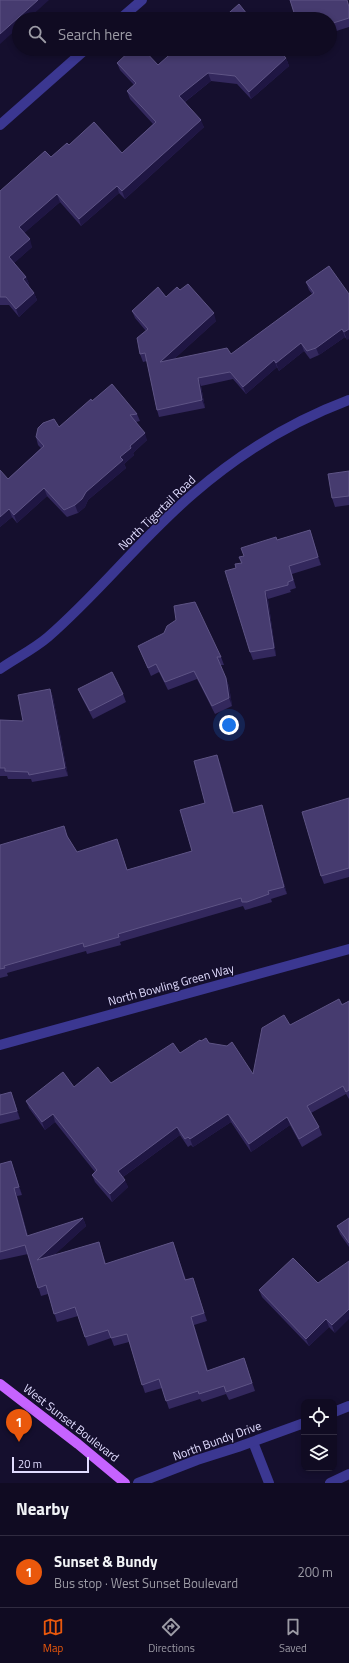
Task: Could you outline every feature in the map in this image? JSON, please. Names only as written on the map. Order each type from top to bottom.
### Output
[{"type":"main road","name":"West Sunset Boulevard","points":[[0,1384],[78,1444],[125,1483]]},
{"type":"street","points":[[128,12],[142,0]]},
{"type":"street","points":[[0,125],[78,56]]},
{"type":"street","name":"North Tigertail Road","points":[[0,669],[46,638],[96,593],[138,547],[194,493],[243,455],[327,409],[349,400]]},
{"type":"street","name":"North Bowling Green Way","points":[[0,1045],[349,949]]},
{"type":"street","points":[[337,1411],[349,1406]]},
{"type":"street","name":"North Bundy Drive","points":[[138,1483],[197,1460],[253,1442],[301,1424]]},
{"type":"street","points":[[253,1442],[269,1483]]},
{"type":"street","points":[[330,1483],[349,1474]]},
{"type":"building","points":[[0,0],[38,0],[25,12],[12,12],[12,23],[0,34]]},
{"type":"building","points":[[290,0],[347,0],[349,7],[349,18],[337,22],[337,12],[294,12]]},
{"type":"building","points":[[239,4],[245,12],[230,12]]},
{"type":"building","points":[[124,56],[150,56],[158,65],[168,56],[284,56],[286,58],[249,92],[235,76],[208,73],[179,96],[201,120],[122,191],[117,186],[79,219],[57,194],[19,227],[30,239],[9,257],[26,277],[23,279],[34,293],[16,309],[6,297],[0,297],[0,191],[45,151],[51,157],[67,143],[69,145],[94,122],[122,153],[156,122],[127,91],[136,83],[117,63]]},
{"type":"building","points":[[329,266],[349,294],[349,329],[344,332],[342,329],[316,348],[307,351],[301,343],[276,363],[274,360],[243,387],[230,372],[198,378],[202,400],[157,410],[145,353],[140,354],[137,338],[148,329],[132,311],[158,287],[166,297],[177,287],[180,290],[188,284],[214,313],[160,362],[227,348],[231,354],[314,293],[306,282]]},
{"type":"building","points":[[112,384],[137,414],[130,415],[145,433],[120,457],[123,460],[86,492],[82,499],[75,505],[64,510],[44,488],[14,515],[9,509],[0,517],[0,470],[8,479],[44,446],[36,437],[38,428],[43,423],[54,419],[59,427],[91,399],[92,401]]},
{"type":"building","points":[[349,471],[349,496],[332,498],[328,474]]},
{"type":"building","points":[[310,530],[318,557],[289,566],[293,580],[288,582],[288,585],[265,591],[274,648],[250,652],[225,571],[236,568],[235,564],[242,563],[239,557],[244,556],[241,548],[276,537],[277,540]]},
{"type":"building","points":[[195,602],[221,657],[217,657],[226,678],[229,698],[212,706],[194,671],[165,682],[156,664],[148,668],[138,646],[164,633],[167,626],[176,620],[174,606]]},
{"type":"building","points":[[112,672],[123,694],[90,711],[78,689]]},
{"type":"building","points":[[50,689],[65,768],[29,775],[28,772],[5,771],[5,768],[0,768],[0,720],[23,721],[18,695]]},
{"type":"building","points":[[217,755],[233,813],[262,805],[284,887],[268,891],[269,894],[247,902],[242,902],[241,898],[118,934],[119,937],[84,947],[83,943],[4,966],[5,968],[0,969],[0,845],[64,826],[67,836],[77,852],[117,839],[127,870],[192,851],[180,810],[205,803],[194,761]]},
{"type":"building","points":[[349,798],[349,868],[321,876],[302,812]]},
{"type":"building","points":[[339,999],[342,1005],[349,1001],[349,1090],[346,1092],[343,1086],[307,1106],[319,1127],[299,1139],[287,1117],[249,1144],[228,1114],[190,1139],[188,1137],[185,1139],[177,1127],[118,1171],[125,1180],[110,1194],[92,1175],[97,1170],[53,1114],[42,1122],[26,1101],[63,1072],[74,1087],[98,1067],[111,1083],[173,1043],[180,1053],[200,1040],[201,1041],[206,1038],[209,1043],[227,1046],[232,1042],[253,1074],[262,1028],[284,1015],[290,1025]]},
{"type":"building","points":[[11,1092],[17,1111],[0,1115],[0,1095]]},
{"type":"building","points":[[11,1161],[19,1187],[14,1188],[27,1236],[83,1218],[37,1260],[99,1242],[105,1264],[173,1242],[185,1280],[193,1278],[204,1313],[191,1317],[207,1371],[244,1358],[252,1383],[226,1392],[224,1386],[199,1394],[198,1391],[166,1401],[159,1379],[142,1385],[127,1334],[111,1338],[108,1330],[85,1337],[75,1307],[54,1314],[46,1285],[38,1288],[25,1245],[0,1252],[0,1164]]},
{"type":"building","points":[[349,1218],[349,1243],[337,1226]]},
{"type":"building","points":[[293,1258],[318,1283],[349,1261],[349,1309],[332,1325],[326,1319],[306,1339],[259,1290]]},
{"type":"place","name":"Sunset & Bundy","points":[[19,1442]]}]
